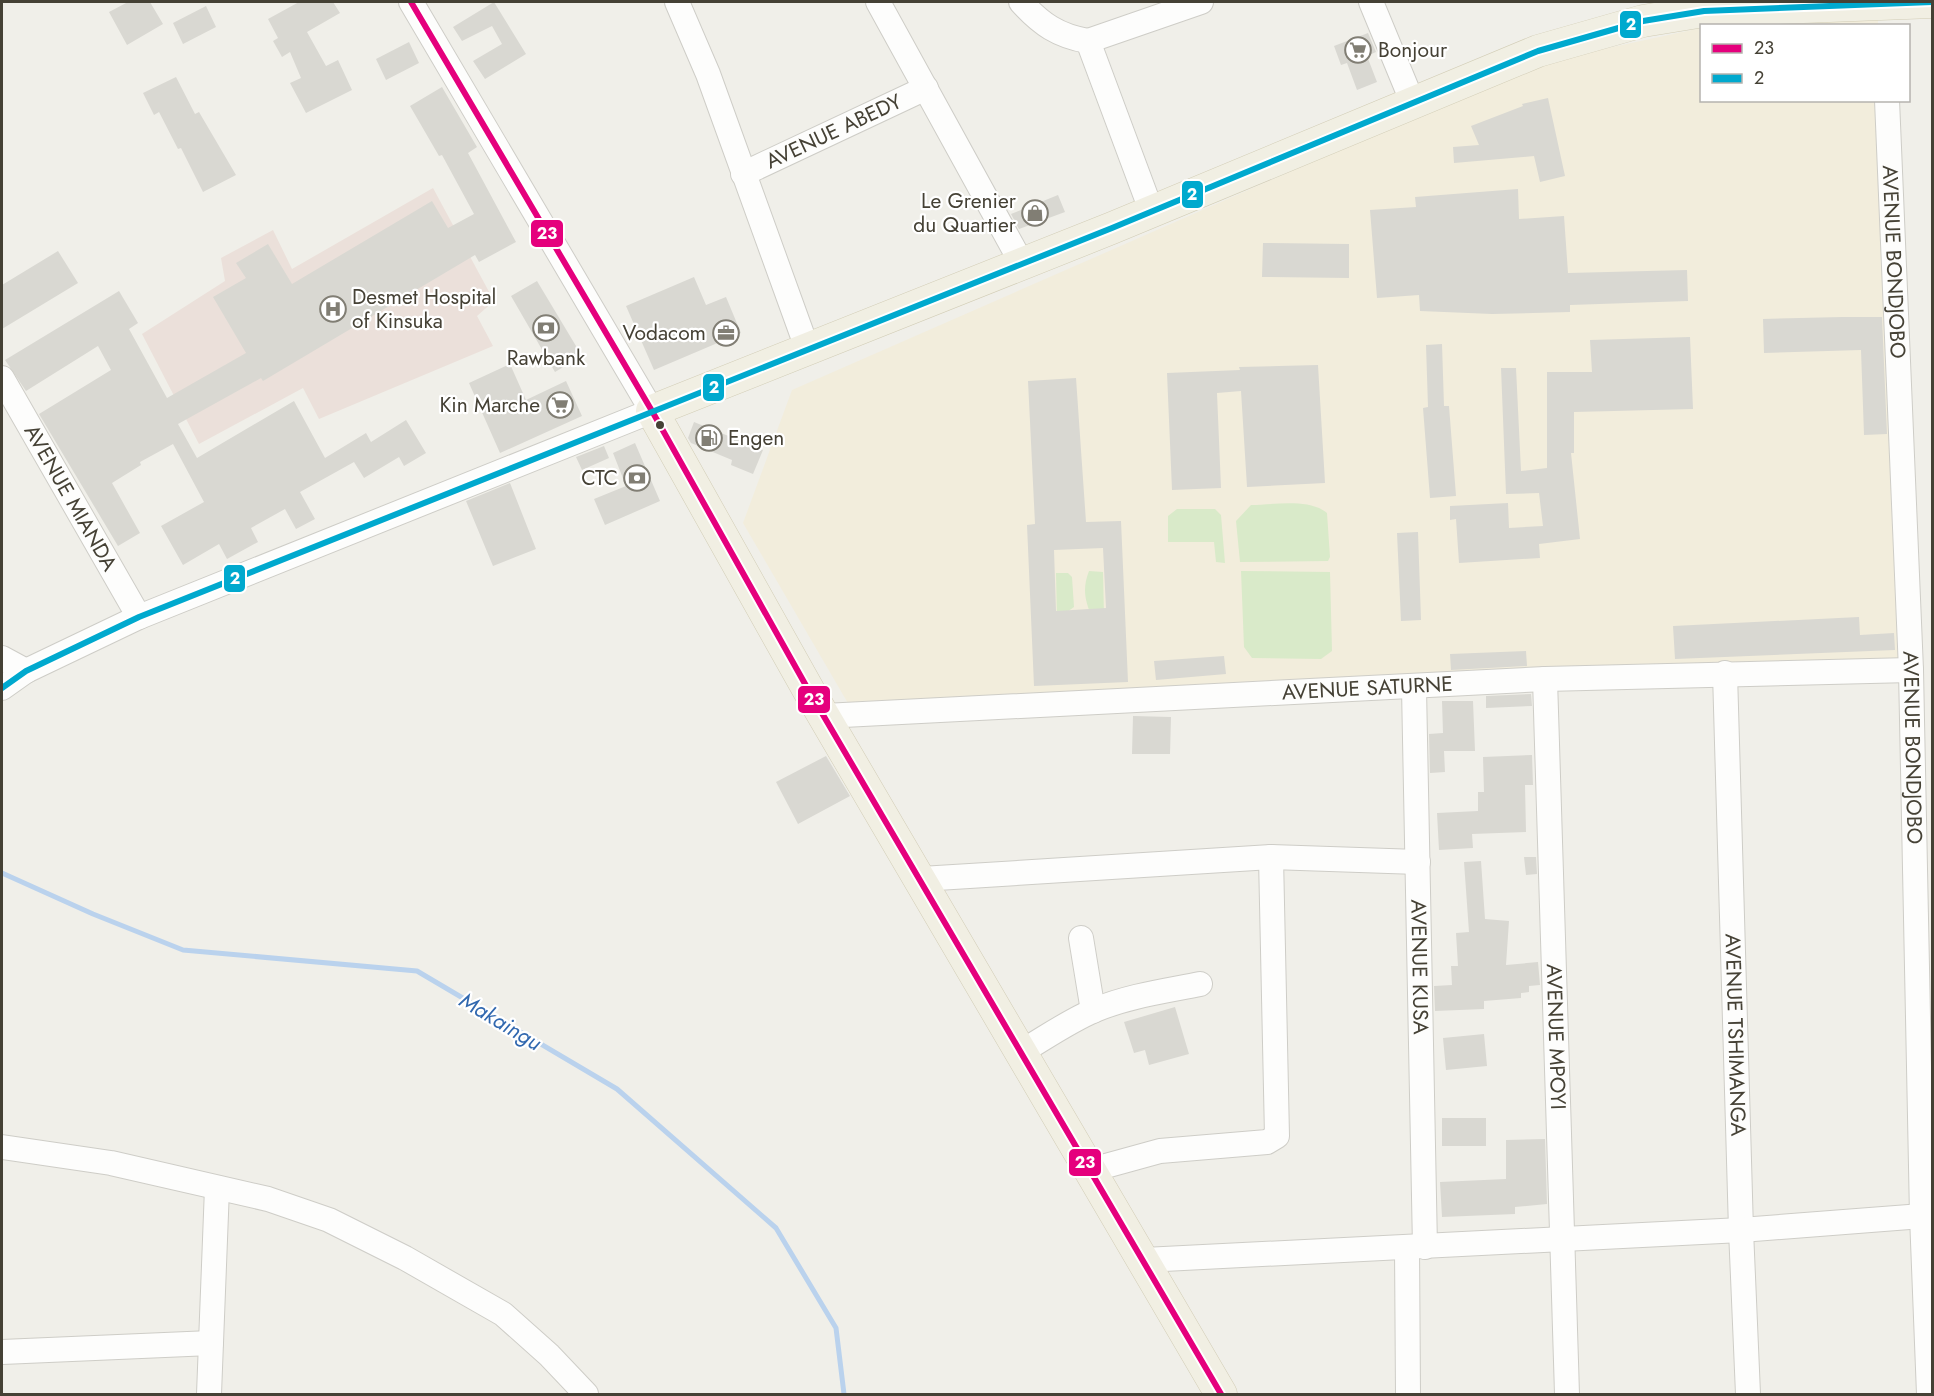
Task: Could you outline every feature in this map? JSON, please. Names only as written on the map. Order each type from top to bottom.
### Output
[{"type":"main road","points":[[1221,1395],[824,716],[652,411],[1151,210],[1412,101],[1640,11],[1737,8],[1883,10],[1932,2]]},
{"type":"street","points":[[2,688],[26,671],[139,617],[652,411],[411,2]]},
{"type":"street","name":"AVENUE ABEDY","points":[[677,2],[708,74],[807,348]]},
{"type":"street","name":"AVENUE ABEDY","points":[[878,2],[1021,262]]},
{"type":"street","points":[[1022,2],[1050,30],[1068,38],[1088,41],[1201,2]]},
{"type":"street","points":[[1371,2],[1412,101]]},
{"type":"street","points":[[1088,41],[1151,210]]},
{"type":"street","name":"AVENUE ABEDY","points":[[743,174],[926,88]]},
{"type":"street","name":"AVENUE BONDJOBO","points":[[1887,102],[1911,670],[1923,832],[1922,1216],[1929,1395]]},
{"type":"street","name":"AVENUE MIANDA","points":[[2,378],[139,617]]},
{"type":"street","points":[[2,657],[26,671]]},
{"type":"street","name":"AVENUE SATURNE","points":[[824,716],[1414,688],[1545,679],[1911,670]]},
{"type":"street","name":"AVENUE TSHIMANGA","points":[[1725,673],[1748,1395]]},
{"type":"street","name":"AVENUE MPOYI","points":[[1545,679],[1568,1395]]},
{"type":"street","name":"AVENUE KUSA","points":[[1408,1395],[1416,1247],[1418,862],[1414,688]]},
{"type":"street","points":[[1091,1170],[1160,1151],[1267,1142],[1277,1136],[1271,857]]},
{"type":"street","points":[[921,879],[1271,857],[1418,862]]},
{"type":"street","points":[[1081,938],[1093,1011]]},
{"type":"street","points":[[1021,1052],[1093,1011],[1150,993],[1200,984]]},
{"type":"street","points":[[2,1147],[111,1163],[268,1199],[329,1220],[405,1258],[503,1314],[549,1355],[586,1395]]},
{"type":"street","points":[[209,1395],[217,1188]]},
{"type":"street","points":[[1144,1260],[1741,1230],[1922,1216]]},
{"type":"street","points":[[2,1352],[211,1343]]},
{"type":"shaded area","points":[[1878,17],[1878,24],[1750,24]]},
{"type":"shaded area","points":[[1700,28],[1700,102],[1881,102],[1904,658],[849,705],[743,523],[792,390],[1538,63]]},
{"type":"shaded area","name":"Desmet Hospital of Kinsuka","points":[[433,188],[494,301],[477,316],[493,346],[319,419],[303,388],[199,444],[142,334],[225,281],[221,258],[273,230],[292,269]]},
{"type":"green space","points":[[1251,505],[1311,505],[1327,513],[1330,557],[1328,561],[1240,562],[1236,521]]},
{"type":"green space","points":[[1177,509],[1215,509],[1221,515],[1225,563],[1216,562],[1214,542],[1168,542],[1168,516]]},
{"type":"green space","points":[[1089,571],[1103,572],[1104,616],[1092,617],[1088,606],[1085,589]]},
{"type":"green space","points":[[1241,571],[1330,572],[1332,651],[1321,659],[1252,658],[1244,647]]},
{"type":"green space","points":[[1056,573],[1068,573],[1072,577],[1074,607],[1057,619]]},
{"type":"building","points":[[128,2],[150,2],[163,24],[127,45],[109,12]]},
{"type":"building","points":[[299,2],[333,2],[340,13],[307,32],[326,66],[338,60],[352,90],[306,113],[290,83],[301,78],[290,52],[282,57],[273,41],[278,38],[268,19]]},
{"type":"building","points":[[494,2],[526,54],[485,79],[473,61],[502,44],[492,26],[462,41],[453,27]]},
{"type":"building","points":[[206,6],[216,27],[183,44],[173,23]]},
{"type":"building","points":[[1368,33],[1376,52],[1367,56],[1377,82],[1357,90],[1347,63],[1341,65],[1334,46]]},
{"type":"building","points":[[409,42],[419,63],[386,80],[376,59]]},
{"type":"building","points":[[176,77],[195,114],[199,112],[236,175],[203,192],[181,148],[178,149],[159,112],[154,115],[143,93]]},
{"type":"building","points":[[442,87],[477,147],[468,153],[516,242],[479,262],[475,255],[263,381],[261,378],[178,424],[197,458],[294,401],[325,458],[366,433],[371,442],[406,420],[426,453],[404,466],[399,457],[364,478],[354,462],[300,492],[315,519],[296,529],[285,509],[251,528],[258,542],[227,559],[219,544],[183,565],[161,526],[204,502],[173,444],[140,462],[141,465],[112,483],[140,533],[118,546],[39,414],[111,370],[98,346],[26,391],[5,360],[119,291],[138,323],[129,329],[167,398],[246,353],[213,297],[246,278],[236,263],[268,244],[292,284],[432,201],[448,228],[474,214],[442,155],[439,156],[410,106]]},
{"type":"building","points":[[1548,98],[1565,176],[1540,182],[1534,156],[1454,163],[1453,147],[1479,145],[1471,126],[1523,106],[1522,104]]},
{"type":"building","points":[[1518,189],[1519,219],[1564,216],[1568,273],[1687,270],[1688,301],[1570,305],[1570,312],[1492,314],[1420,311],[1419,295],[1377,298],[1370,210],[1416,207],[1415,197]]},
{"type":"building","points":[[1058,195],[1065,212],[1019,229],[1011,214]]},
{"type":"building","points":[[1263,243],[1349,244],[1349,278],[1262,277]]},
{"type":"building","points":[[58,251],[78,283],[2,329],[2,285]]},
{"type":"building","points":[[694,277],[706,305],[726,297],[741,333],[654,370],[626,306]]},
{"type":"building","points":[[537,281],[582,356],[555,372],[511,296]]},
{"type":"building","points":[[1882,317],[1887,434],[1864,435],[1861,350],[1764,353],[1763,319]]},
{"type":"building","points":[[1690,337],[1693,409],[1574,412],[1574,453],[1571,453],[1580,539],[1539,544],[1540,558],[1459,563],[1456,519],[1450,520],[1450,506],[1508,503],[1509,528],[1543,526],[1539,493],[1506,494],[1501,368],[1516,368],[1521,471],[1547,468],[1547,372],[1592,372],[1590,340]]},
{"type":"building","points":[[1442,344],[1444,406],[1449,406],[1456,496],[1430,498],[1423,408],[1428,407],[1426,345]]},
{"type":"building","points":[[510,364],[526,400],[566,381],[582,416],[500,453],[469,383]]},
{"type":"building","points":[[1318,365],[1325,483],[1247,487],[1241,391],[1217,393],[1221,488],[1172,490],[1167,373],[1240,370],[1239,367]]},
{"type":"building","points":[[1076,378],[1086,522],[1121,521],[1128,682],[1034,686],[1027,525],[1035,524],[1028,381]],"holes":[[[1103,548],[1106,608],[1056,611],[1054,550]]]},
{"type":"building","points":[[694,422],[763,450],[753,474],[731,465],[732,460],[691,443],[688,438]]},
{"type":"building","points":[[635,443],[660,501],[605,525],[594,499],[626,486],[613,453]]},
{"type":"building","points":[[604,446],[609,458],[582,470],[576,457]]},
{"type":"building","points":[[510,483],[536,549],[493,566],[466,501]]},
{"type":"building","points":[[1418,532],[1421,620],[1401,621],[1397,533]]},
{"type":"building","points":[[1859,617],[1860,635],[1894,633],[1895,650],[1675,659],[1673,626]]},
{"type":"building","points":[[1526,651],[1527,666],[1451,670],[1450,654]]},
{"type":"building","points":[[1224,656],[1226,674],[1156,680],[1154,661]]},
{"type":"building","points":[[1531,694],[1532,706],[1486,708],[1486,696]]},
{"type":"building","points":[[1442,701],[1473,701],[1475,751],[1444,751],[1445,772],[1430,773],[1429,734],[1443,733]]},
{"type":"building","points":[[1133,716],[1171,717],[1170,754],[1132,754]]},
{"type":"building","points":[[1532,755],[1533,785],[1525,785],[1526,832],[1472,834],[1473,848],[1439,850],[1437,813],[1478,811],[1478,792],[1484,792],[1483,757]]},
{"type":"building","points":[[826,756],[850,796],[798,824],[776,782]]},
{"type":"building","points":[[1524,857],[1536,857],[1537,874],[1526,875]]},
{"type":"building","points":[[1481,861],[1485,919],[1509,921],[1506,965],[1538,962],[1540,985],[1529,986],[1529,992],[1521,993],[1521,998],[1484,1001],[1484,1009],[1435,1011],[1434,986],[1452,985],[1451,966],[1458,966],[1456,933],[1469,932],[1464,862]]},
{"type":"building","points":[[1175,1007],[1189,1054],[1149,1065],[1145,1050],[1134,1053],[1124,1022]]},
{"type":"building","points":[[1484,1034],[1487,1066],[1446,1070],[1443,1038]]},
{"type":"building","points":[[1442,1118],[1486,1118],[1486,1146],[1442,1146]]},
{"type":"building","points":[[1545,1139],[1547,1204],[1515,1207],[1515,1214],[1442,1217],[1440,1182],[1506,1179],[1506,1140]]},
{"type":"waterway","name":"Makaingu","points":[[2,873],[93,914],[183,950],[417,971],[617,1089],[776,1228],[836,1328],[844,1394]]},
{"type":"transit line","name":"23","points":[[411,2],[652,411],[809,691],[1221,1394]]},
{"type":"transit line","name":"2","points":[[2,688],[26,671],[139,617],[1112,228],[1538,51],[1643,21],[1704,11],[1932,2]]},
{"type":"place","name":"Bonjour","points":[[1358,50]]},
{"type":"place","name":"Le Grenier du Quartier","points":[[1035,213]]},
{"type":"place","name":"Desmet Hospital of Kinsuka","points":[[333,309]]},
{"type":"place","name":"Rawbank","points":[[546,328]]},
{"type":"place","name":"Vodacom","points":[[726,333]]},
{"type":"place","name":"Kin Marche","points":[[560,405]]},
{"type":"place","name":"Engen","points":[[709,438]]},
{"type":"place","name":"CTC","points":[[637,478]]}]
